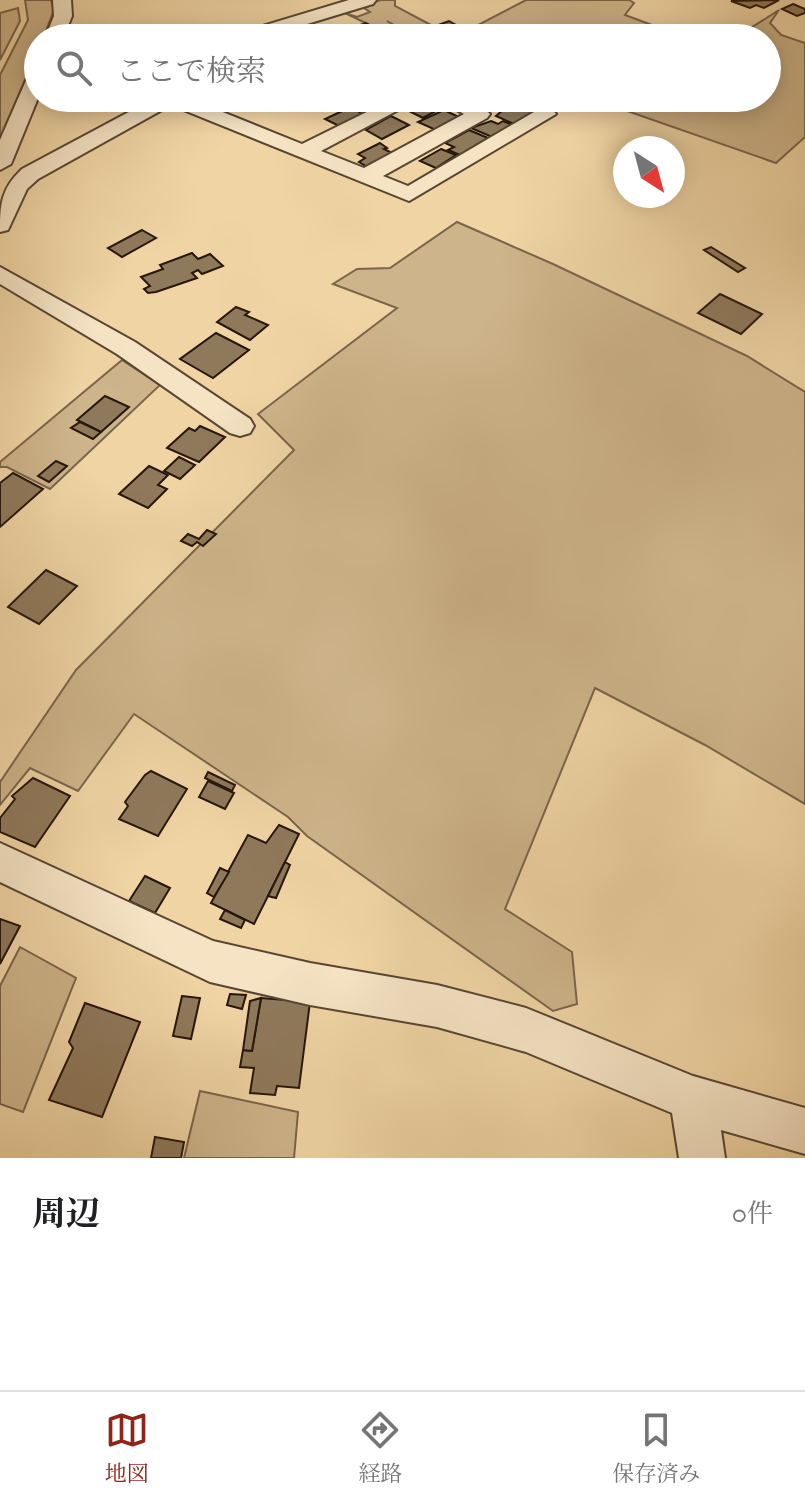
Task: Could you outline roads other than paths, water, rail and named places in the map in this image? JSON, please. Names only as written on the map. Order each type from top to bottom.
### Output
[{"type":"street","points":[[60,24],[63,16],[62,0]]},
{"type":"street","points":[[271,24],[287,16],[367,0]]},
{"type":"street","points":[[0,164],[24,108]]},
{"type":"street","points":[[0,225],[9,178],[47,163],[144,112]]},
{"type":"street","points":[[204,112],[409,194],[546,114],[544,112]]},
{"type":"street","points":[[302,152],[383,112]]},
{"type":"street","points":[[364,177],[480,114],[476,112]]},
{"type":"street","points":[[0,274],[126,348],[240,426]]},
{"type":"street","points":[[0,862],[210,961],[310,984],[437,1006],[526,1030],[693,1099],[805,1131]]},
{"type":"street","points":[[693,1099],[702,1158]]}]
